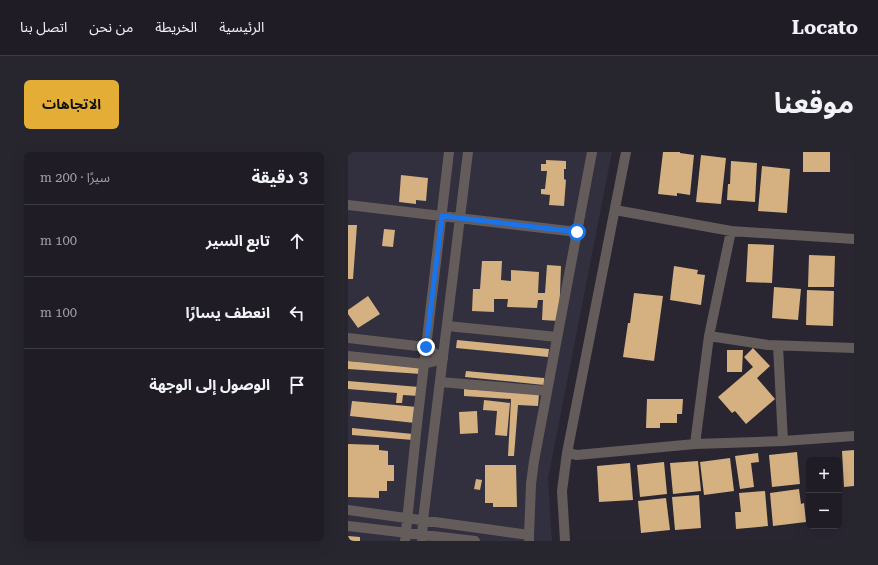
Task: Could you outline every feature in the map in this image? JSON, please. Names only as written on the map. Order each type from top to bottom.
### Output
[{"type":"street","points":[[405,537],[449,152]]},
{"type":"street","points":[[422,538],[468,152]]},
{"type":"street","points":[[348,510],[423,520],[529,538],[531,484],[534,461],[592,152]]},
{"type":"street","points":[[565,541],[562,491],[567,453],[626,152]]},
{"type":"street","points":[[348,205],[577,232]]},
{"type":"street","points":[[615,210],[731,231],[854,239]]},
{"type":"street","points":[[695,444],[709,336],[731,231]]},
{"type":"street","points":[[447,326],[557,338]]},
{"type":"street","points":[[709,336],[768,346],[854,348]]},
{"type":"street","points":[[348,338],[426,347],[443,359]]},
{"type":"street","points":[[778,346],[783,441]]},
{"type":"street","points":[[348,356],[424,364],[443,359]]},
{"type":"street","points":[[440,382],[547,391]]},
{"type":"street","points":[[567,453],[578,455],[695,444],[783,441],[854,436]]},
{"type":"street","points":[[348,526],[405,537],[475,541]]},
{"type":"shaded area","points":[[348,152],[612,152],[548,479],[552,541],[348,541]]},
{"type":"building","points":[[663,152],[680,152],[694,155],[690,195],[677,193],[677,196],[658,194]]},
{"type":"building","points":[[803,152],[830,152],[830,172],[803,172]]},
{"type":"building","points":[[701,155],[726,158],[721,204],[696,202]]},
{"type":"building","points":[[546,160],[566,161],[566,169],[564,169],[564,179],[566,180],[564,206],[549,205],[550,195],[541,194],[541,189],[545,189],[547,171],[541,171],[541,164],[546,164]]},
{"type":"building","points":[[731,161],[757,163],[755,202],[727,200],[728,184],[730,184]]},
{"type":"building","points":[[762,166],[790,169],[787,213],[758,211]]},
{"type":"building","points":[[401,175],[428,178],[426,201],[416,200],[416,204],[399,202]]},
{"type":"building","points":[[348,225],[357,225],[353,279],[348,279]]},
{"type":"building","points":[[384,229],[395,230],[393,247],[382,246]]},
{"type":"building","points":[[748,244],[774,245],[772,283],[746,282]]},
{"type":"building","points":[[809,255],[835,256],[834,287],[808,287]]},
{"type":"building","points":[[482,261],[502,261],[501,280],[511,281],[511,270],[539,272],[538,293],[545,293],[547,265],[561,266],[559,321],[542,320],[543,300],[538,300],[537,308],[507,307],[508,299],[494,299],[494,312],[472,311],[473,289],[480,289]]},
{"type":"building","points":[[674,266],[698,270],[697,274],[705,275],[701,305],[670,300]]},
{"type":"building","points":[[774,287],[801,289],[798,320],[772,318]]},
{"type":"building","points":[[807,290],[834,291],[833,326],[806,325]]},
{"type":"building","points":[[634,293],[663,296],[654,361],[623,357]]},
{"type":"building","points":[[368,296],[380,314],[358,328],[348,314],[348,310]]},
{"type":"building","points":[[457,340],[549,349],[548,357],[456,348]]},
{"type":"building","points":[[753,348],[770,366],[757,378],[775,399],[746,424],[735,411],[732,413],[718,397],[753,367],[744,357]]},
{"type":"building","points":[[727,350],[743,350],[742,372],[727,372]]},
{"type":"building","points":[[348,361],[422,366],[421,374],[348,369]]},
{"type":"building","points":[[466,371],[544,378],[544,385],[465,377]]},
{"type":"building","points":[[348,381],[419,387],[418,396],[403,395],[402,403],[396,403],[397,393],[348,389]]},
{"type":"building","points":[[464,389],[539,394],[538,406],[518,405],[514,456],[508,456],[511,399],[464,396]]},
{"type":"building","points":[[647,399],[683,399],[682,414],[677,414],[677,423],[660,423],[660,428],[646,428]]},
{"type":"building","points":[[484,400],[510,403],[507,436],[495,435],[497,411],[483,410]]},
{"type":"building","points":[[352,401],[417,407],[415,423],[350,416]]},
{"type":"building","points":[[477,411],[478,433],[460,434],[459,412]]},
{"type":"building","points":[[352,428],[413,434],[413,440],[352,435]]},
{"type":"building","points":[[348,444],[379,445],[379,450],[388,451],[388,465],[394,465],[394,481],[387,481],[387,491],[379,491],[379,498],[348,497]]},
{"type":"building","points":[[854,450],[854,486],[844,487],[842,451]]},
{"type":"building","points":[[797,452],[800,484],[772,487],[769,455]]},
{"type":"building","points":[[758,453],[759,462],[751,463],[754,487],[740,489],[735,456]]},
{"type":"building","points":[[730,458],[734,491],[704,495],[700,462]]},
{"type":"building","points":[[698,461],[701,491],[673,494],[670,463]]},
{"type":"building","points":[[664,462],[667,494],[640,497],[637,465]]},
{"type":"building","points":[[630,463],[633,500],[599,502],[597,466]]},
{"type":"building","points":[[485,465],[516,465],[517,507],[493,507],[493,503],[485,503]]},
{"type":"building","points":[[476,479],[482,480],[480,490],[474,489]]},
{"type":"building","points":[[799,489],[801,504],[804,503],[806,522],[773,526],[770,493]]},
{"type":"building","points":[[765,491],[768,526],[736,529],[735,512],[741,512],[739,493]]},
{"type":"building","points":[[699,495],[701,528],[675,530],[672,497]]},
{"type":"building","points":[[666,498],[670,530],[641,533],[638,501]]},
{"type":"building","points":[[348,536],[360,537],[360,541],[348,541]]},
{"type":"route","points":[[426,347],[442,216],[577,232]]}]
